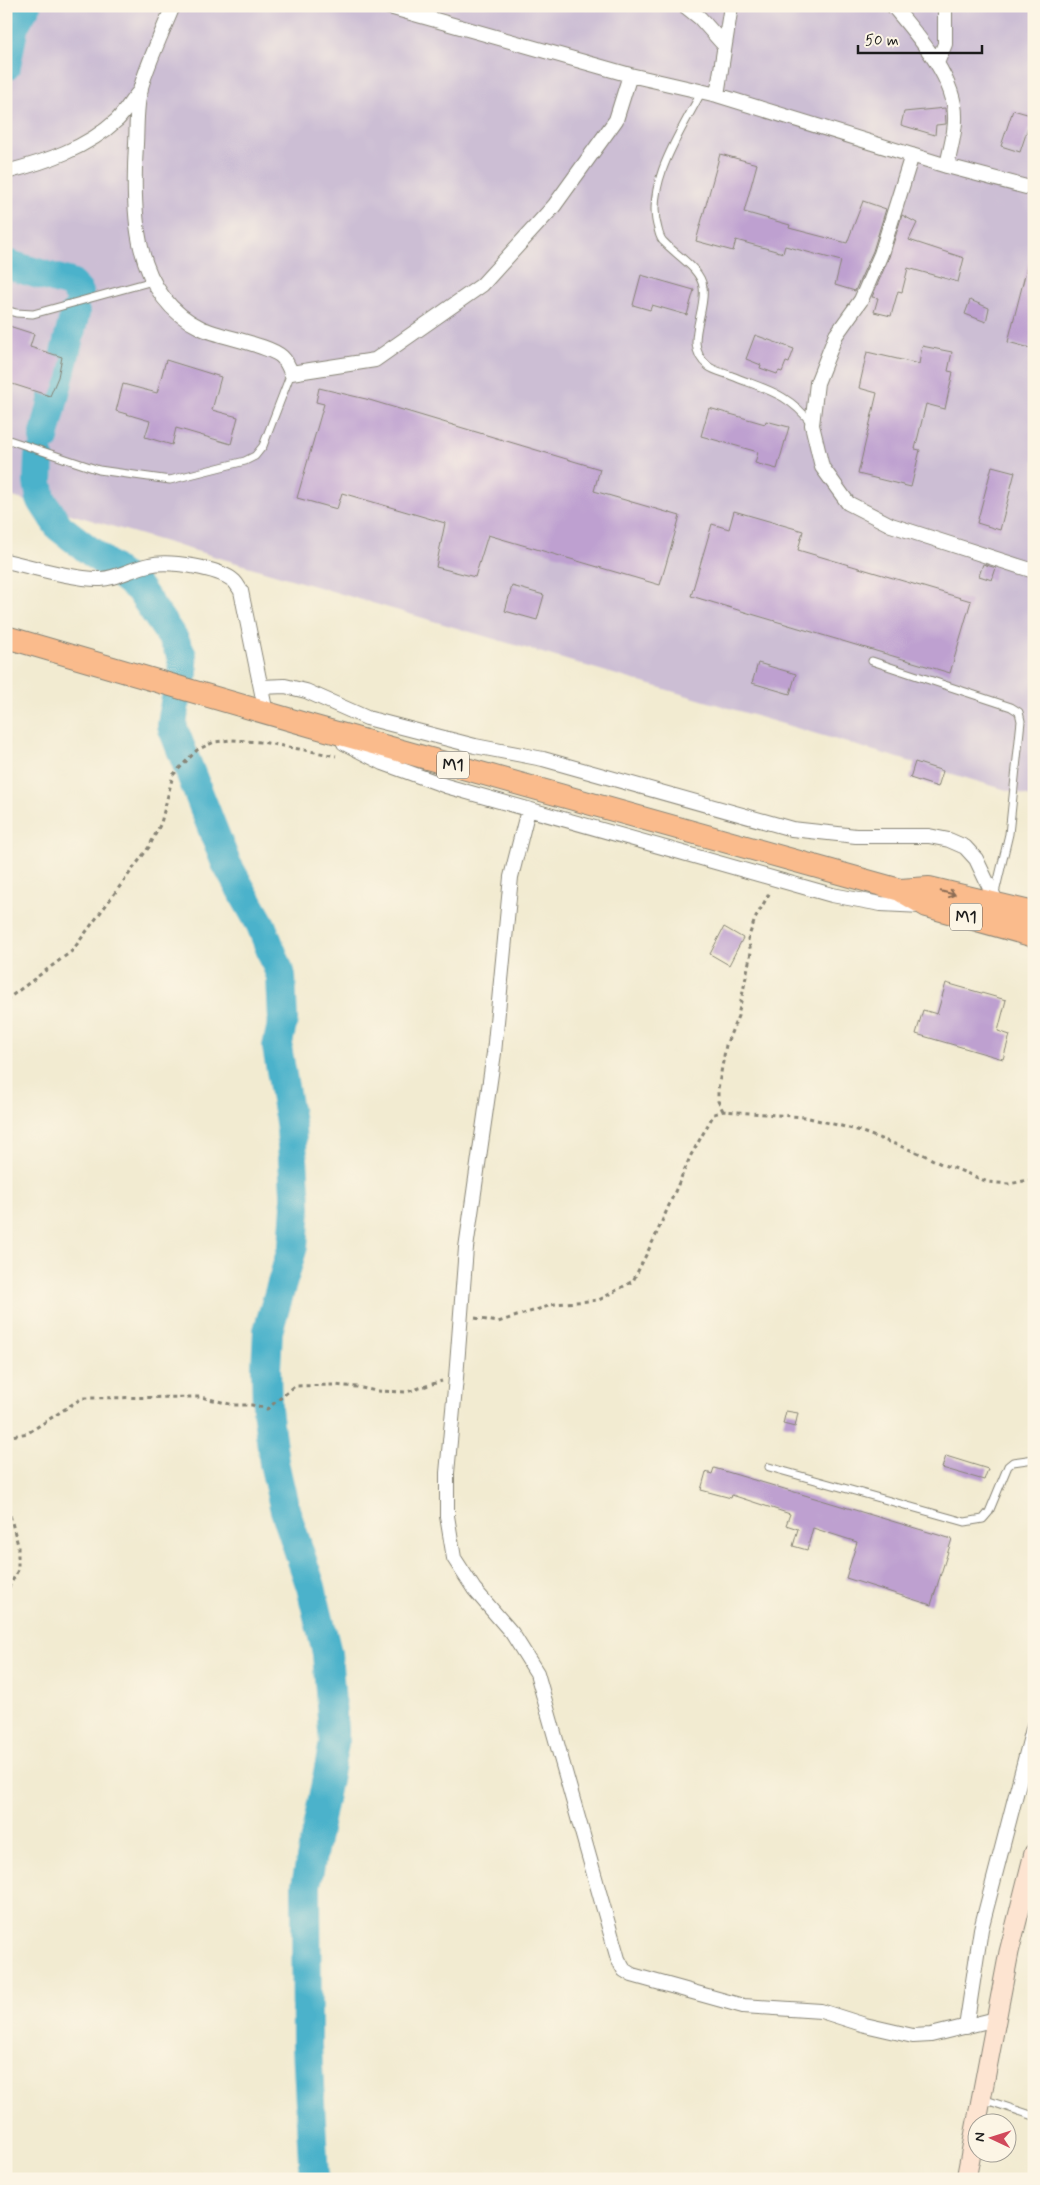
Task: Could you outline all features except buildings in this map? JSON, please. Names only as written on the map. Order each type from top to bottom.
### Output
[{"type":"highway","name":"M1","points":[[6,637],[266,713],[900,890],[927,906],[1034,936]]},
{"type":"highway","name":"M1","points":[[900,890],[928,888],[996,900],[1034,913]]},
{"type":"main road","points":[[966,2179],[996,2019],[1034,1853]]},
{"type":"street","points":[[173,6],[147,69],[141,90],[134,172],[134,206],[138,239],[145,264],[153,281],[171,308],[185,320],[220,335],[272,351],[282,356],[288,364],[291,373],[375,360],[482,285],[554,206],[616,120],[630,75]]},
{"type":"street","points":[[386,6],[630,75],[717,95],[947,166],[1034,189]]},
{"type":"street","points":[[685,6],[700,18],[724,45]]},
{"type":"street","points":[[717,95],[731,6]]},
{"type":"street","points":[[893,6],[937,63],[953,98],[956,114],[947,166]]},
{"type":"street","points":[[937,63],[945,44],[945,6]]},
{"type":"street","points":[[6,172],[57,156],[102,133],[119,119],[131,100],[141,90]]},
{"type":"street","points":[[912,155],[881,254],[861,300],[836,335],[816,383],[812,425],[822,467],[848,503],[891,525],[1034,571]]},
{"type":"street","points":[[6,561],[94,579],[102,579],[149,565],[167,563],[209,570],[226,576],[236,582],[241,591],[266,713]]},
{"type":"street","points":[[261,687],[285,686],[306,691],[367,718],[475,746],[543,759],[792,829],[856,836],[929,836],[949,840],[965,847],[976,859],[996,900]]},
{"type":"street","points":[[312,726],[383,763],[446,786],[832,895],[881,904],[927,906]]},
{"type":"street","points":[[528,810],[508,896],[494,1053],[466,1248],[447,1473],[447,1516],[454,1558],[474,1589],[512,1632],[536,1673],[618,1959],[624,1970],[632,1975],[743,2006],[821,2010],[896,2033],[931,2035],[996,2019]]},
{"type":"street","points":[[966,2027],[982,1929],[1034,1726]]},
{"type":"lane","points":[[702,91],[669,155],[656,190],[654,217],[662,240],[697,274],[703,286],[703,302],[695,341],[698,357],[709,367],[785,397],[799,408],[812,425]]},
{"type":"lane","points":[[6,310],[16,313],[33,314],[153,281]]},
{"type":"lane","points":[[6,439],[99,470],[170,480],[245,461],[256,456],[263,446],[291,373]]},
{"type":"lane","points":[[872,661],[1011,707],[1019,712],[1021,721],[1009,834],[996,900]]},
{"type":"lane","points":[[769,1467],[965,1522],[983,1519],[989,1512],[1008,1466],[1013,1462],[1034,1459]]},
{"type":"lane","points":[[980,2098],[1034,2116]]},
{"type":"path","points":[[6,1000],[72,951],[149,847],[160,823],[173,775],[197,750],[214,742],[231,740],[262,742],[339,756]]},
{"type":"path","points":[[723,1111],[718,1101],[718,1089],[726,1045],[738,1016],[751,952],[748,939],[755,919],[777,880]]},
{"type":"path","points":[[460,1316],[498,1322],[555,1304],[599,1300],[633,1281],[664,1219],[691,1156],[714,1114],[723,1111],[805,1117],[857,1130],[988,1182],[1009,1184],[1034,1179]]},
{"type":"path","points":[[6,1437],[28,1433],[82,1398],[201,1397],[234,1406],[252,1405],[267,1409],[294,1386],[334,1385],[376,1391],[408,1392],[435,1382],[456,1378]]},
{"type":"path","points":[[6,1500],[18,1545],[18,1570],[6,1593]]},
{"type":"shaded area","points":[[6,6],[1034,6],[1034,798],[6,495]]},
{"type":"waterway","points":[[6,66],[14,25],[26,6]]},
{"type":"waterway","points":[[6,264],[70,283],[79,293]]},
{"type":"waterway","points":[[44,438],[75,313]]},
{"type":"waterway","points":[[39,457],[38,482],[41,499],[59,527],[139,589],[174,640],[182,656],[183,673]]},
{"type":"waterway","points":[[175,702],[172,726],[226,863],[261,925],[281,976],[283,1020],[277,1047],[291,1128],[296,1207],[293,1246],[268,1331],[266,1368],[267,1409],[274,1463],[285,1510],[311,1587],[327,1653],[334,1743],[306,1885],[307,2046],[314,2179]]}]
